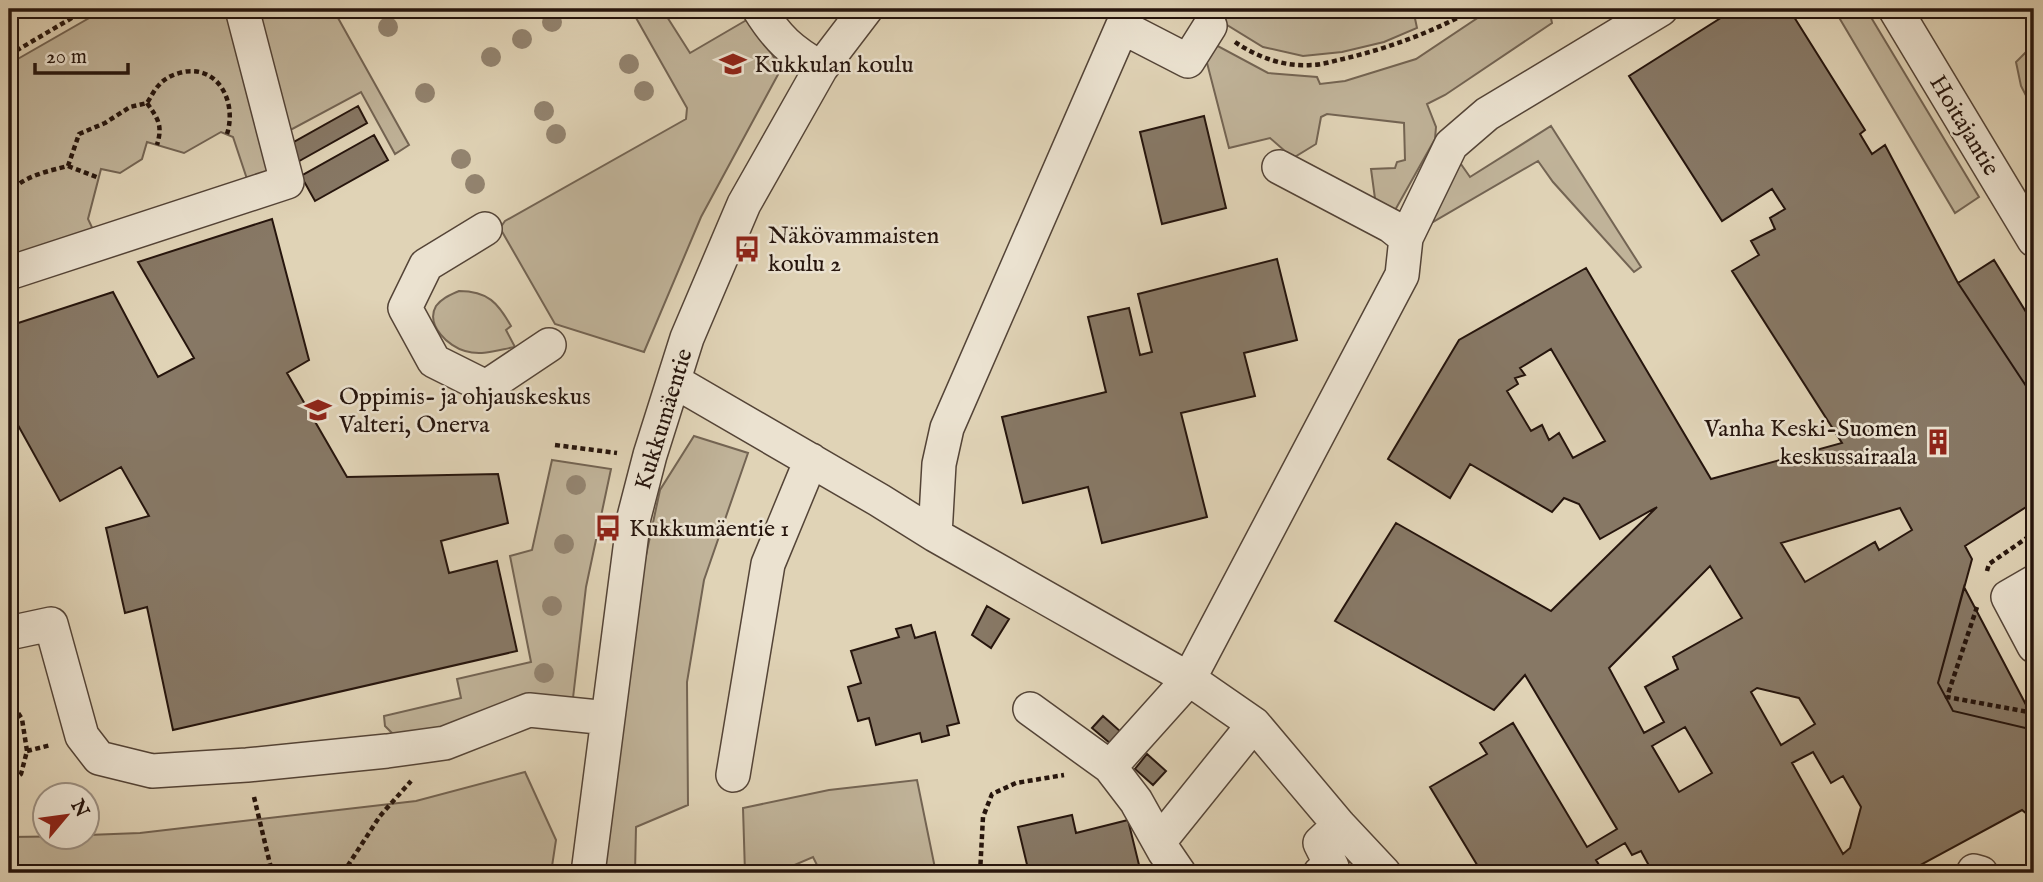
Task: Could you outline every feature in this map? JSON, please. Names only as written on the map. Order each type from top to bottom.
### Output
[{"type":"street","points":[[9,273],[286,182],[242,9]]},
{"type":"street","points":[[759,9],[773,32],[800,56],[821,68]]},
{"type":"street","name":"Kukkumäentie","points":[[588,873],[634,517],[650,455],[687,338],[744,204],[821,68],[866,9]]},
{"type":"street","points":[[1110,767],[1189,680],[1402,275],[1406,238],[1451,145],[1487,114],[1661,9]]},
{"type":"street","name":"Hoitajantie","points":[[1895,9],[2024,200],[2034,240]]},
{"type":"street","points":[[935,535],[939,464],[947,428],[1122,27],[1188,61],[1210,26]]},
{"type":"street","points":[[1279,167],[1391,226],[1406,238]]},
{"type":"street","points":[[485,229],[426,265],[405,308],[434,362],[486,387],[549,345]]},
{"type":"street","points":[[674,382],[1189,680],[1254,724],[1339,825],[1384,873]]},
{"type":"street","points":[[733,775],[768,565],[811,460]]},
{"type":"street","points":[[2034,582],[2008,597],[2034,646]]},
{"type":"street","points":[[9,633],[51,624],[82,736],[99,758],[152,771],[247,765],[445,743],[529,710],[608,718]]},
{"type":"street","points":[[1030,709],[1110,767],[1136,801],[1180,873]]},
{"type":"street","points":[[1159,842],[1254,724]]},
{"type":"street","points":[[1330,871],[1320,844],[1339,825]]},
{"type":"path","points":[[9,55],[88,9]]},
{"type":"path","points":[[1210,26],[1252,54],[1279,62],[1311,65],[1380,50],[1452,22],[1474,9]]},
{"type":"path","points":[[1559,9],[1560,16]]},
{"type":"path","points":[[68,166],[79,134],[105,123],[130,107],[147,103],[160,83],[175,74],[196,69],[215,78],[228,99],[230,124],[227,134]]},
{"type":"path","points":[[147,103],[159,120],[160,135],[157,145]]},
{"type":"path","points":[[9,196],[12,189],[34,175],[68,166],[99,178]]},
{"type":"path","points":[[1976,611],[1947,697],[2034,713]]},
{"type":"path","points":[[9,699],[22,719],[27,751],[21,774],[9,783]]},
{"type":"path","points":[[247,765],[274,873]]},
{"type":"path","points":[[980,873],[983,817],[992,794],[1016,783],[1110,767]]},
{"type":"path","points":[[343,873],[380,816],[413,779]]},
{"type":"shaded area","points":[[105,9],[236,9],[276,174],[249,185],[233,137],[221,132],[184,153],[147,142],[142,159],[120,173],[101,169],[88,219],[96,236],[9,264],[9,64]]},
{"type":"shaded area","points":[[252,9],[333,9],[409,145],[395,154],[361,92],[283,134]]},
{"type":"shaded area","points":[[631,9],[662,9],[690,53],[750,18],[781,69],[701,217],[644,352],[555,324],[500,228],[505,221],[686,119],[687,108]]},
{"type":"shaded area","points":[[1201,9],[1413,9],[1417,28],[1384,42],[1342,52],[1303,56],[1263,47]]},
{"type":"shaded area","points":[[1491,9],[1549,9],[1552,23],[1445,95],[1427,104],[1436,127],[1435,139],[1394,212],[1376,206],[1371,169],[1395,168],[1397,162],[1405,160],[1404,123],[1327,114],[1321,117],[1316,144],[1293,158],[1270,138],[1229,148],[1206,59],[1216,45],[1268,73],[1317,77],[1320,84],[1345,81],[1416,59]]},
{"type":"shaded area","points":[[1834,9],[1866,9],[1979,197],[1955,213]]},
{"type":"shaded area","points":[[2034,44],[2034,111],[2021,86],[2016,62]]},
{"type":"shaded area","points":[[1551,126],[1641,267],[1634,272],[1553,182],[1538,161],[1426,226],[1456,157],[1470,177]]},
{"type":"shaded area","points":[[459,291],[478,293],[496,305],[511,326],[506,330],[515,347],[490,352],[471,352],[452,345],[440,334],[433,313],[436,306]]},
{"type":"shaded area","points":[[694,436],[748,453],[704,580],[687,682],[688,805],[636,827],[635,873],[600,873],[639,588],[660,490]]},
{"type":"shaded area","points":[[552,460],[611,469],[586,587],[573,698],[439,732],[397,738],[385,726],[384,716],[461,698],[457,679],[531,662],[510,556],[532,550]]},
{"type":"shaded area","points":[[525,772],[556,840],[551,873],[9,873],[9,837],[32,837],[32,850],[102,850],[102,834],[140,833],[416,801]]},
{"type":"shaded area","points":[[917,780],[936,873],[821,873],[813,857],[776,873],[745,873],[743,808],[829,790]]},
{"type":"building","name":"Vanha Keski-Suomen keskussairaala","points":[[1735,9],[1789,9],[1865,130],[1860,134],[1872,154],[1885,145],[1958,283],[2034,398],[2034,502],[1965,546],[1972,559],[1938,683],[1953,711],[2034,730],[2034,820],[2022,810],[1911,870],[1913,873],[1677,873],[1675,870],[1669,873],[1653,873],[1641,851],[1632,855],[1625,843],[1596,860],[1604,873],[1482,873],[1430,787],[1487,754],[1480,743],[1513,723],[1587,847],[1617,829],[1525,675],[1494,710],[1335,621],[1396,523],[1551,611],[1657,507],[1600,539],[1579,504],[1564,498],[1552,512],[1470,464],[1450,498],[1388,459],[1459,340],[1586,268],[1711,479],[1842,443],[1732,271],[1759,255],[1751,241],[1775,229],[1770,218],[1785,209],[1772,189],[1722,221],[1629,76]],"holes":[[[1551,349],[1605,441],[1573,458],[1559,433],[1549,440],[1542,425],[1531,431],[1507,391],[1518,384],[1515,378],[1525,375],[1520,368]],[[1900,508],[1912,530],[1879,550],[1875,542],[1805,582],[1781,543]],[[1710,566],[1742,618],[1673,657],[1678,669],[1645,687],[1664,722],[1644,733],[1609,668]],[[1757,688],[1799,698],[1815,724],[1781,745],[1751,692]],[[1685,727],[1712,773],[1679,792],[1652,746]],[[1813,752],[1831,783],[1843,776],[1861,807],[1850,848],[1843,854],[1792,763]]]},
{"type":"building","points":[[358,106],[367,123],[294,164],[285,147]]},
{"type":"building","points":[[1204,116],[1226,208],[1162,224],[1140,132]]},
{"type":"building","points":[[374,135],[388,160],[315,201],[301,176]]},
{"type":"building","points":[[272,219],[309,360],[287,373],[347,477],[498,474],[508,523],[441,541],[449,573],[497,561],[517,651],[173,730],[147,607],[125,613],[106,528],[149,516],[121,467],[60,501],[9,409],[9,326],[113,292],[158,377],[194,358],[138,262]]},
{"type":"building","points":[[1277,259],[1297,340],[1244,353],[1255,396],[1181,413],[1207,517],[1102,543],[1088,487],[1023,503],[1002,417],[1106,392],[1088,317],[1129,308],[1140,355],[1152,352],[1138,294]]},
{"type":"building","points":[[1994,260],[2034,325],[2034,398],[1958,283]]},
{"type":"building","points":[[1964,587],[2034,720],[2034,730],[1953,711],[1938,683]]},
{"type":"building","points":[[987,606],[1009,619],[991,648],[972,635]]},
{"type":"building","points":[[911,625],[915,638],[935,632],[959,723],[947,726],[949,735],[922,742],[920,733],[876,745],[869,718],[858,721],[848,687],[861,683],[851,651],[899,637],[896,629]]},
{"type":"building","points":[[1103,716],[1121,732],[1111,744],[1092,728]]},
{"type":"building","points":[[1147,754],[1166,771],[1153,785],[1135,769]]},
{"type":"building","points":[[1072,815],[1076,833],[1128,820],[1141,873],[1029,873],[1018,827]]},
{"type":"place","name":"Kukkulan koulu","points":[[733,64]]},
{"type":"place","name":"Näkövammaisten koulu 2","points":[[747,249]]},
{"type":"place","name":"Oppimis- ja ohjauskeskus Valteri, Onerva","points":[[318,410]]},
{"type":"place","name":"Vanha Keski-Suomen keskussairaala","points":[[1938,442]]},
{"type":"place","name":"Kukkumäentie 1","points":[[608,528]]}]
